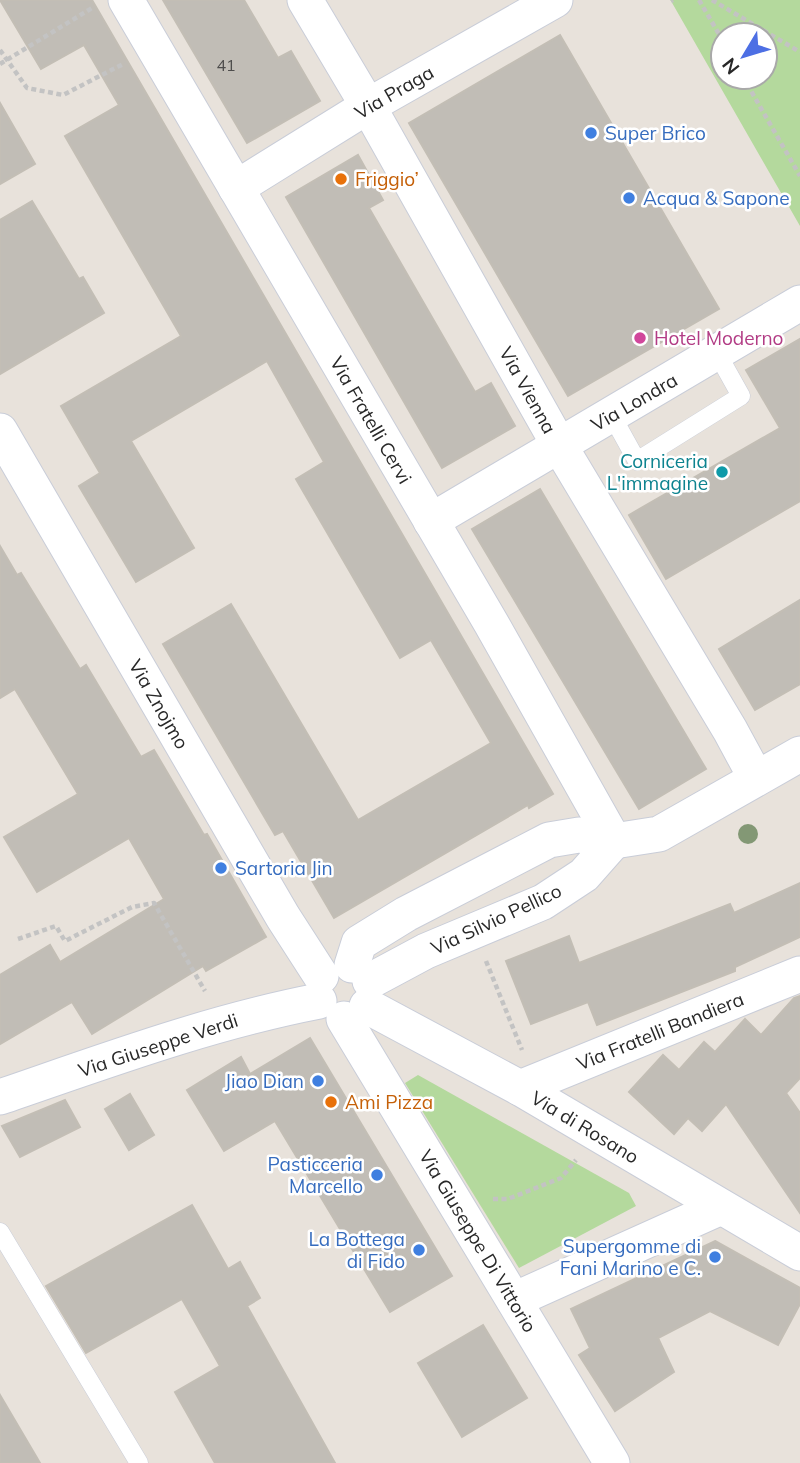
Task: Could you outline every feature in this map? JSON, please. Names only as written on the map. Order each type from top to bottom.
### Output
[{"type":"street","name":"Via Vienna","points":[[305,0],[368,106],[559,445],[756,778]]},
{"type":"street","name":"Via Praga","points":[[236,188],[368,106],[555,0]]},
{"type":"street","name":"Via Fratelli Cervi","points":[[112,2],[236,188],[614,841]]},
{"type":"street","name":"Via Londra","points":[[431,521],[800,303]]},
{"type":"street","name":"Via Znojmo","points":[[0,431],[283,917],[346,991]]},
{"type":"street","points":[[346,991],[359,943],[406,914],[549,840],[579,835],[614,841],[659,834],[800,754]]},
{"type":"street","name":"Via Silvio Pellico","points":[[346,991],[426,951],[543,902],[584,875],[614,841]]},
{"type":"street","name":"Via Fratelli Bandiera","points":[[520,1088],[800,974]]},
{"type":"street","name":"Via di Rosano","points":[[346,991],[520,1088],[800,1254]]},
{"type":"street","name":"Via Giuseppe Verdi","points":[[0,1097],[246,1016],[346,991]]},
{"type":"street","name":"Via Giuseppe Di Vittorio","points":[[346,991],[514,1300],[612,1463]]},
{"type":"street","points":[[514,1300],[721,1207]]},
{"type":"lane","points":[[611,414],[636,461],[741,396],[717,354]]},
{"type":"lane","points":[[0,1233],[139,1463]]},
{"type":"path","points":[[699,0],[711,21]]},
{"type":"path","points":[[712,0],[800,52]]},
{"type":"path","points":[[0,64],[112,2]]},
{"type":"path","points":[[0,50],[27,88],[63,95],[131,59]]},
{"type":"path","points":[[751,91],[800,176]]},
{"type":"path","points":[[18,939],[56,926],[65,941],[132,907],[154,903],[205,991]]},
{"type":"path","points":[[483,953],[524,1053]]},
{"type":"path","points":[[484,1198],[508,1199],[561,1178],[577,1159]]},
{"type":"green space","points":[[670,0],[800,0],[800,226],[722,91],[779,91],[779,21],[709,21],[709,68]]},
{"type":"green space","points":[[418,1075],[629,1193],[636,1206],[519,1268],[405,1083]]},
{"type":"building","points":[[0,0],[92,0],[553,794],[529,808],[528,805],[334,918],[283,831],[275,835],[163,644],[231,604],[358,820],[491,743],[431,640],[400,658],[296,479],[324,462],[267,361],[131,441],[194,548],[136,582],[79,486],[100,473],[61,406],[181,336],[65,136],[119,105],[84,45],[41,69]]},
{"type":"building","points":[[163,0],[244,0],[278,58],[291,51],[320,101],[247,143]]},
{"type":"building","points":[[560,35],[719,309],[568,396],[409,123]]},
{"type":"building","points":[[0,103],[35,164],[0,184]]},
{"type":"building","points":[[358,155],[383,200],[369,208],[475,392],[491,383],[515,426],[442,468],[286,197]]},
{"type":"building","points":[[32,201],[79,279],[83,277],[104,313],[0,374],[0,220]]},
{"type":"building","points":[[800,339],[800,501],[666,579],[629,515],[780,428],[746,370]]},
{"type":"building","points":[[540,489],[706,769],[639,809],[472,529]]},
{"type":"building","points":[[0,546],[17,575],[21,573],[80,669],[86,665],[141,757],[154,750],[204,835],[207,834],[266,937],[206,971],[203,966],[92,1034],[72,1002],[0,1044],[0,975],[50,945],[60,962],[164,899],[129,838],[37,892],[4,837],[78,794],[15,689],[0,698]]},
{"type":"building","points":[[800,600],[800,684],[755,710],[719,649]]},
{"type":"building","points":[[800,883],[800,937],[735,967],[735,971],[597,1025],[588,1002],[531,1024],[506,961],[569,936],[579,963],[730,904],[734,913]]},
{"type":"building","points":[[800,996],[800,1078],[786,1093],[800,1113],[800,1213],[726,1104],[702,1131],[688,1118],[674,1134],[629,1092],[663,1055],[679,1070],[704,1042],[715,1052],[745,1019],[761,1035],[794,998]]},
{"type":"building","points":[[310,1038],[452,1276],[390,1312],[275,1121],[224,1151],[187,1090],[241,1057],[250,1074]]},
{"type":"building","points":[[130,1094],[154,1135],[129,1150],[105,1109]]},
{"type":"building","points":[[65,1100],[80,1127],[20,1157],[2,1126]]},
{"type":"building","points":[[192,1205],[228,1269],[240,1262],[260,1298],[247,1306],[335,1463],[215,1463],[175,1392],[220,1366],[182,1299],[86,1353],[46,1286]]},
{"type":"building","points":[[715,1241],[800,1288],[800,1304],[778,1345],[710,1311],[658,1338],[674,1372],[615,1411],[579,1355],[590,1348],[571,1309]]},
{"type":"building","points":[[483,1325],[527,1398],[462,1437],[418,1363]]},
{"type":"building","points":[[0,1395],[40,1463],[0,1463]]},
{"type":"place","name":"Super Brico","points":[[591,133]]},
{"type":"place","name":"Friggio’","points":[[341,179]]},
{"type":"place","name":"Acqua & Sapone","points":[[629,198]]},
{"type":"place","name":"Hotel Moderno","points":[[640,338]]},
{"type":"place","name":"Corniceria L'immagine","points":[[722,472]]},
{"type":"place","name":"Sartoria Jin","points":[[221,868]]},
{"type":"place","name":"Jiao Dian","points":[[318,1081]]},
{"type":"place","name":"Ami Pizza","points":[[331,1102]]},
{"type":"place","name":"Pasticceria Marcello","points":[[377,1175]]},
{"type":"place","name":"La Bottega di Fido","points":[[419,1250]]},
{"type":"place","name":"Supergomme di Fani Marino e C.","points":[[715,1257]]}]
